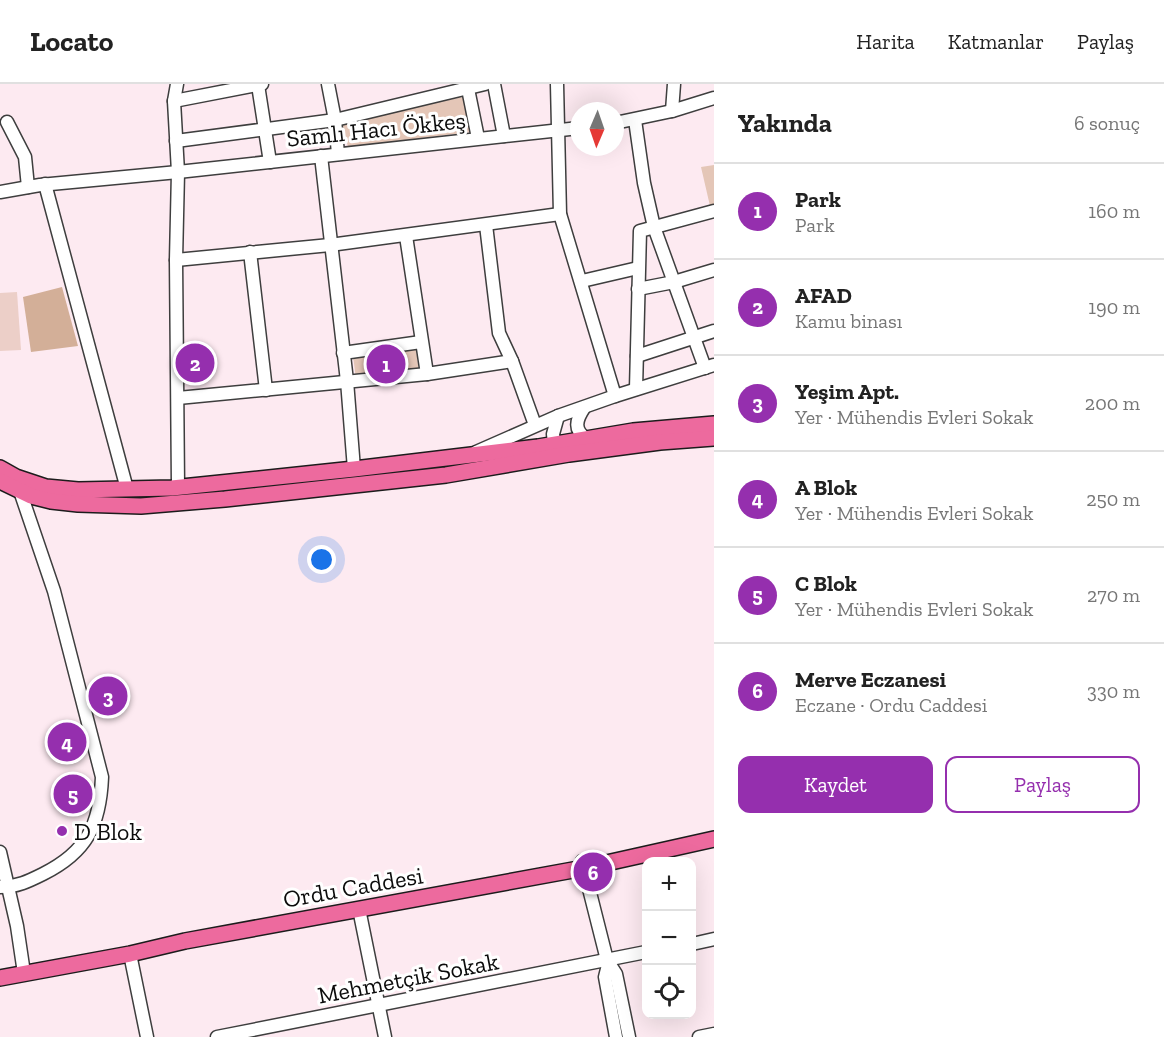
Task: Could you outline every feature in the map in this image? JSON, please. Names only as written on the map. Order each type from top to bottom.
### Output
[{"type":"main road","points":[[0,481],[31,496],[51,501],[88,505],[141,506],[446,475],[555,450],[587,439],[633,431],[714,424]]},
{"type":"main road","points":[[0,468],[16,477],[46,487],[78,490],[178,487],[354,470],[466,456],[714,438]]},
{"type":"main road","name":"Ordu Caddesi","points":[[0,978],[23,970],[179,933],[583,864],[714,833]]},
{"type":"main road","name":"Ordu Caddesi","points":[[0,970],[23,970],[130,954],[185,941],[714,839]]},
{"type":"street","points":[[177,84],[174,101],[178,172],[176,260],[178,487]]},
{"type":"street","points":[[328,84],[335,120],[338,154]]},
{"type":"street","points":[[176,141],[335,120],[468,86],[485,84]]},
{"type":"street","points":[[494,84],[504,136]]},
{"type":"street","points":[[557,84],[560,214],[615,396]]},
{"type":"street","points":[[672,111],[674,84]]},
{"type":"street","points":[[174,101],[260,85],[270,162]]},
{"type":"street","points":[[468,86],[478,138]]},
{"type":"street","points":[[624,122],[672,111],[714,98]]},
{"type":"street","points":[[466,456],[558,416],[710,366],[693,336],[654,227],[644,183],[635,120]]},
{"type":"street","points":[[7,122],[25,157],[28,187]]},
{"type":"street","name":"Samlı Hacı Ökkeş","points":[[0,192],[45,184],[178,172],[570,129]]},
{"type":"street","points":[[321,156],[354,470]]},
{"type":"street","points":[[45,184],[127,489]]},
{"type":"street","points":[[636,389],[640,231],[714,211]]},
{"type":"street","points":[[176,260],[406,236],[560,214]]},
{"type":"street","points":[[486,225],[499,333],[512,361],[535,425]]},
{"type":"street","points":[[406,236],[427,374]]},
{"type":"street","points":[[250,252],[266,390]]},
{"type":"street","points":[[582,281],[638,268]]},
{"type":"street","points":[[638,289],[674,282],[714,270]]},
{"type":"street","points":[[637,356],[714,331]]},
{"type":"street","points":[[343,352],[422,342]]},
{"type":"street","points":[[178,398],[427,374],[512,361]]},
{"type":"street","points":[[584,408],[576,424],[582,436],[587,439]]},
{"type":"street","points":[[555,450],[553,434],[558,416]]},
{"type":"street","points":[[4,887],[21,885],[56,868],[74,856],[88,838],[97,814],[102,777],[54,591],[20,491]]},
{"type":"street","points":[[0,852],[4,887],[17,926],[23,970]]},
{"type":"street","points":[[583,864],[607,963],[605,977],[616,1037]]},
{"type":"street","points":[[359,909],[386,1037]]},
{"type":"street","points":[[696,943],[714,939]]},
{"type":"street","name":"Mehmetçik Sokak","points":[[217,1037],[607,963],[642,953]]},
{"type":"street","points":[[130,954],[147,1037]]},
{"type":"street","points":[[607,963],[616,974],[628,1037]]},
{"type":"street","points":[[699,1037],[714,1034]]},
{"type":"shaded area","points":[[463,97],[471,132],[348,147],[342,123]]},
{"type":"shaded area","points":[[714,165],[714,205],[710,206],[701,167]]},
{"type":"shaded area","points":[[62,287],[78,346],[31,352],[23,297]]},
{"type":"shaded area","points":[[17,292],[21,350],[0,351],[0,293]]},
{"type":"shaded area","points":[[416,349],[419,372],[356,379],[353,356]]},
{"type":"place","name":"AFAD","points":[[195,363]]},
{"type":"place","name":"Park","points":[[386,364]]},
{"type":"place","name":"Yeşim Apt.","points":[[108,696]]},
{"type":"place","name":"A Blok","points":[[67,742]]},
{"type":"place","name":"C Blok","points":[[73,794]]},
{"type":"place","name":"D Blok","points":[[62,831]]},
{"type":"place","name":"Merve Eczanesi","points":[[593,872]]}]
